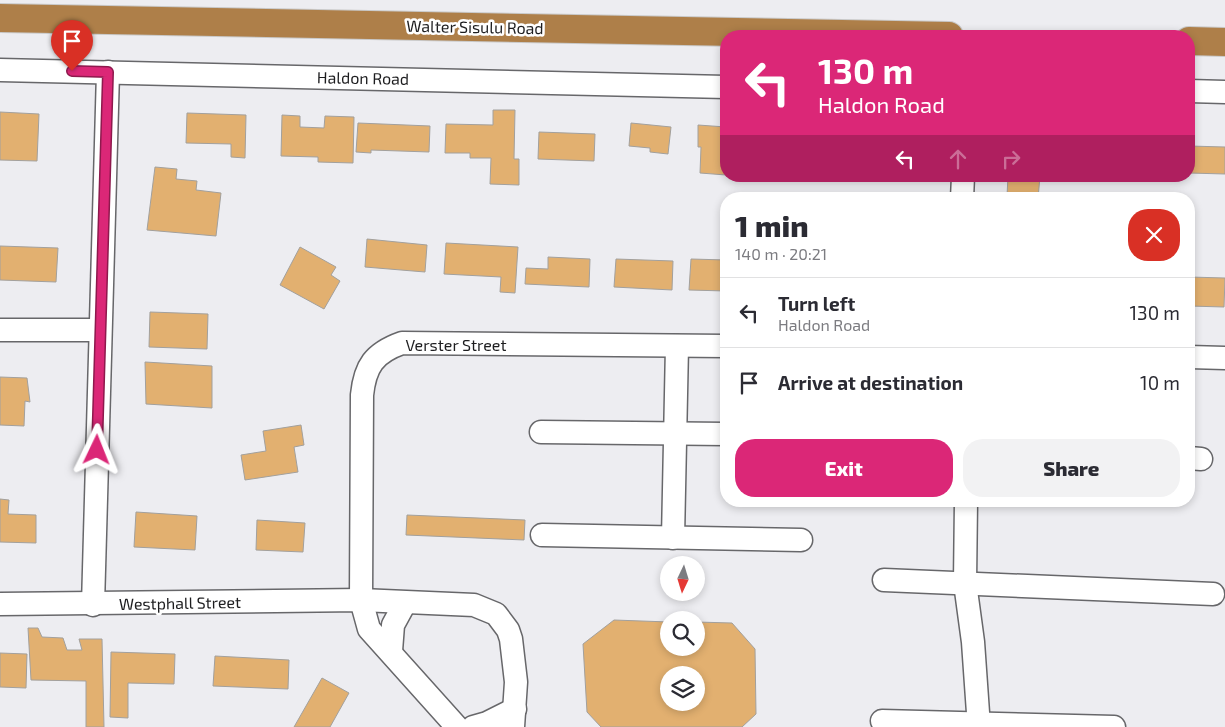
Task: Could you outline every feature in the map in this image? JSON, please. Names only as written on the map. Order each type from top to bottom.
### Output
[{"type":"highway","name":"Walter Sisulu Road","points":[[0,18],[720,32]]},
{"type":"highway","points":[[1195,41],[1225,42]]},
{"type":"street","name":"Haldon Road","points":[[0,70],[720,87]]},
{"type":"street","points":[[93,605],[108,72]]},
{"type":"street","points":[[1195,91],[1225,92]]},
{"type":"street","points":[[0,330],[100,330]]},
{"type":"street","name":"Verster Street","points":[[361,600],[362,396],[364,376],[371,364],[386,349],[402,343],[720,346]]},
{"type":"street","points":[[673,538],[677,346]]},
{"type":"street","points":[[1195,357],[1225,358]]},
{"type":"street","points":[[542,432],[720,434]]},
{"type":"street","points":[[966,507],[965,583],[979,725]]},
{"type":"street","points":[[542,535],[801,540]]},
{"type":"street","points":[[884,580],[1213,594]]},
{"type":"street","points":[[361,600],[369,629],[391,651],[457,727]]},
{"type":"street","name":"Westphall Street","points":[[0,604],[93,605],[361,600],[474,606],[496,614],[508,630],[513,647],[516,682],[514,718],[472,727]]},
{"type":"street","points":[[391,651],[393,625],[405,603]]},
{"type":"street","points":[[882,721],[1114,727]]},
{"type":"building","points":[[493,110],[515,110],[514,159],[519,159],[519,185],[490,184],[491,158],[470,158],[470,153],[445,153],[446,124],[493,125]]},
{"type":"building","points":[[0,112],[39,114],[37,161],[0,160]]},
{"type":"building","points":[[187,113],[246,115],[245,158],[231,157],[231,144],[186,143]]},
{"type":"building","points":[[282,115],[300,116],[300,127],[324,128],[325,116],[354,117],[353,163],[318,162],[318,157],[281,156]]},
{"type":"building","points":[[358,123],[430,126],[429,152],[371,150],[371,153],[356,152]]},
{"type":"building","points":[[631,123],[671,127],[668,154],[650,152],[650,148],[629,146]]},
{"type":"building","points":[[698,125],[720,127],[720,175],[700,173],[701,147],[698,147]]},
{"type":"building","points":[[539,132],[595,134],[594,161],[538,159]]},
{"type":"building","points":[[1195,146],[1225,147],[1225,174],[1195,173]]},
{"type":"building","points":[[155,167],[177,169],[176,179],[197,181],[196,190],[221,193],[216,236],[147,230]]},
{"type":"building","points":[[1008,182],[1039,182],[1039,192],[1007,192]]},
{"type":"building","points":[[367,239],[427,245],[425,272],[365,267]]},
{"type":"building","points":[[446,243],[518,247],[515,293],[500,292],[501,277],[444,274]]},
{"type":"building","points":[[0,246],[58,248],[56,282],[0,280]]},
{"type":"building","points":[[300,247],[336,267],[331,275],[340,281],[324,309],[280,285]]},
{"type":"building","points":[[548,257],[590,259],[589,287],[525,284],[526,268],[548,269]]},
{"type":"building","points":[[616,259],[673,261],[672,290],[614,287]]},
{"type":"building","points":[[691,259],[720,260],[720,291],[689,290]]},
{"type":"building","points":[[1195,277],[1225,278],[1224,307],[1195,306]]},
{"type":"building","points":[[150,312],[208,314],[207,349],[149,347]]},
{"type":"building","points":[[145,362],[212,366],[212,408],[146,404]]},
{"type":"building","points":[[0,377],[27,378],[30,402],[25,401],[24,426],[0,425]]},
{"type":"building","points":[[301,425],[304,445],[294,447],[298,472],[245,480],[241,455],[266,451],[263,431]]},
{"type":"building","points":[[0,499],[9,500],[8,514],[36,515],[36,543],[0,542]]},
{"type":"building","points":[[136,512],[197,516],[195,550],[134,547]]},
{"type":"building","points":[[407,515],[525,520],[524,540],[406,535]]},
{"type":"building","points":[[257,520],[305,523],[303,552],[256,550]]},
{"type":"building","points":[[614,620],[660,622],[660,656],[705,656],[705,622],[732,623],[755,649],[756,714],[742,727],[601,727],[587,712],[583,644]]},
{"type":"building","points":[[28,628],[38,628],[42,637],[63,638],[67,650],[82,650],[79,639],[102,639],[104,727],[86,727],[86,681],[31,680]]},
{"type":"building","points":[[111,652],[175,654],[174,684],[128,683],[128,718],[110,717]]},
{"type":"building","points":[[0,653],[27,654],[26,688],[0,687]]},
{"type":"building","points":[[215,656],[289,660],[288,689],[213,686]]},
{"type":"building","points":[[322,678],[349,693],[330,727],[294,727]]},
{"type":"route","points":[[72,71],[108,72],[97,450]]}]
